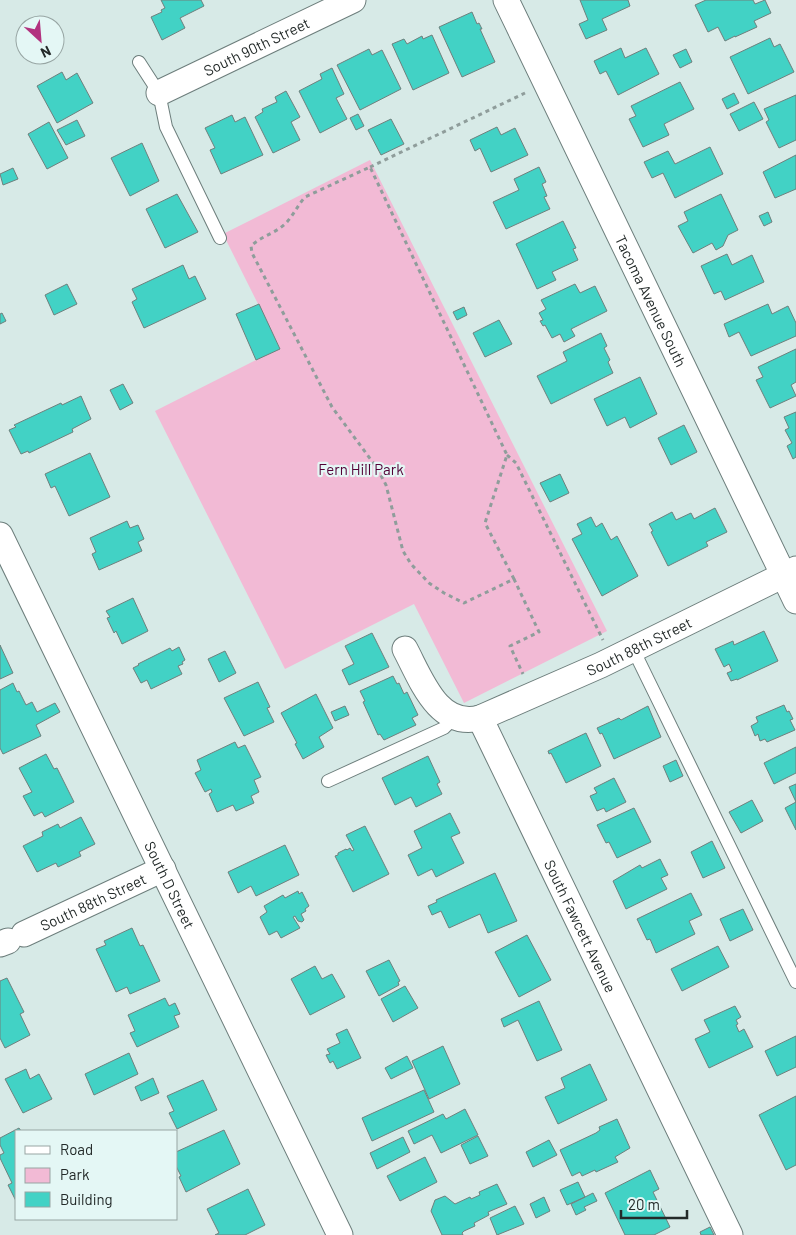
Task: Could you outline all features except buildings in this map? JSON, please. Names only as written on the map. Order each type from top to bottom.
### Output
[{"type":"street","name":"South 90th Street","points":[[159,93],[353,0]]},
{"type":"street","name":"Tacoma Avenue South","points":[[506,0],[790,572],[796,601]]},
{"type":"street","name":"South D Street","points":[[0,535],[340,1235]]},
{"type":"street","name":"South 88th Street","points":[[480,718],[623,654],[790,572]]},
{"type":"street","points":[[405,649],[427,691],[439,707],[454,718],[469,721],[480,718]]},
{"type":"street","name":"South Fawcett Avenue","points":[[480,718],[730,1235]]},
{"type":"street","name":"South 88th Street","points":[[11,939],[162,869]]},
{"type":"lane","points":[[139,62],[159,93],[166,127],[220,238]]},
{"type":"lane","points":[[623,654],[796,982]]},
{"type":"lane","points":[[328,781],[444,728],[454,718]]},
{"type":"path","points":[[514,579],[464,603],[444,594],[429,583],[411,564],[403,550],[386,486],[377,468],[332,407],[252,254],[251,246],[287,222],[305,197],[546,83]]},
{"type":"path","points":[[370,167],[507,455],[516,463],[623,654]]},
{"type":"path","points":[[507,455],[485,523],[539,632],[510,646],[533,694]]},
{"type":"green space","name":"Fern Hill Park","points":[[370,160],[607,631],[464,703],[414,604],[285,669],[155,411],[280,348],[223,234]]}]
